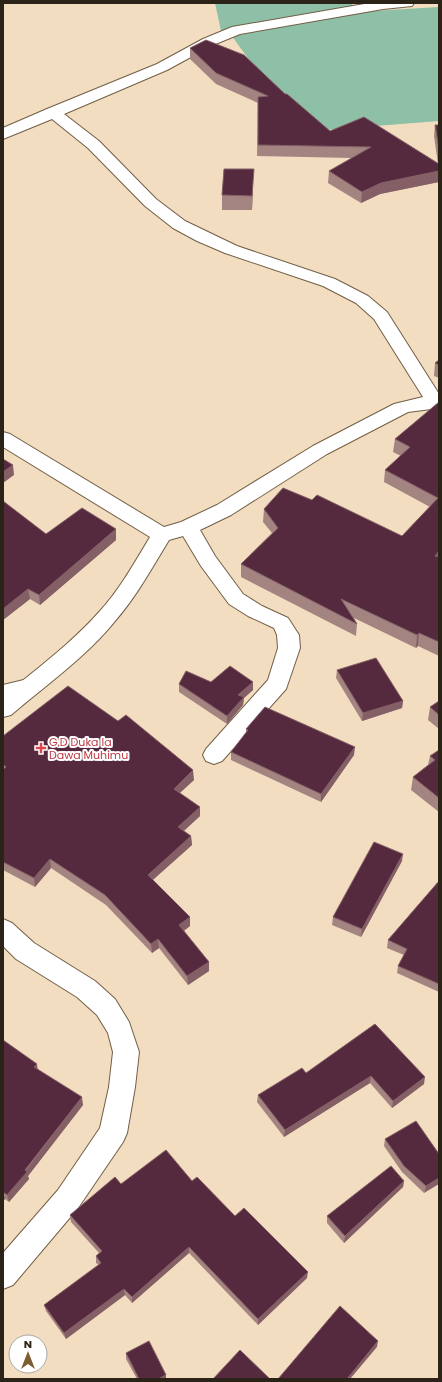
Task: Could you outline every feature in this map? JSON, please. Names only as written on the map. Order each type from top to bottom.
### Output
[{"type":"street","points":[[3,134],[52,112],[162,67],[208,42],[237,30],[383,5],[407,3]]},
{"type":"street","points":[[3,709],[80,645],[108,616],[133,582],[162,535],[188,527],[224,510],[320,450],[401,408],[416,404],[437,402],[381,316],[371,305],[339,286],[223,246],[194,234],[174,222],[145,197],[84,135],[52,112]]},
{"type":"street","points":[[3,438],[162,535]]},
{"type":"street","points":[[188,527],[208,561],[236,599],[255,611],[281,623],[288,635],[289,648],[278,683],[214,755]]},
{"type":"street","points":[[3,930],[25,951],[86,989],[106,1007],[120,1030],[126,1052],[122,1087],[113,1133],[68,1199],[3,1275]]},
{"type":"lane","points":[[3,692],[32,685]]},
{"type":"green space","points":[[215,3],[351,3],[354,7],[221,31]]},
{"type":"green space","points":[[439,7],[439,121],[300,132],[232,36],[372,11]]},
{"type":"building","points":[[206,40],[244,55],[285,94],[287,94],[330,131],[364,117],[439,164],[439,171],[381,183],[362,192],[329,171],[371,147],[258,145],[258,97],[268,96],[216,73],[190,48]]},
{"type":"building","points":[[435,125],[439,125],[439,149]]},
{"type":"building","points":[[224,169],[254,169],[252,196],[222,195]]},
{"type":"building","points":[[439,402],[439,551],[435,556],[439,557],[439,642],[419,633],[417,635],[341,599],[357,624],[241,564],[278,528],[264,509],[283,488],[312,500],[317,495],[402,536],[438,498],[385,470],[410,447],[395,439]]},
{"type":"building","points":[[3,459],[13,465],[3,472]]},
{"type":"building","points":[[3,501],[46,534],[82,508],[116,529],[39,595],[28,589],[3,609]]},
{"type":"building","points":[[376,658],[403,701],[363,713],[337,670]]},
{"type":"building","points":[[230,666],[253,682],[238,695],[244,697],[227,716],[179,684],[186,671],[211,682]]},
{"type":"building","points":[[68,686],[118,721],[126,715],[193,770],[174,789],[200,807],[178,827],[191,836],[148,875],[190,917],[179,925],[209,962],[187,976],[158,939],[151,944],[105,895],[50,859],[34,878],[3,862],[3,770],[6,767],[3,764],[3,736]]},
{"type":"building","points":[[439,701],[439,715],[430,707]]},
{"type":"building","points":[[265,707],[355,747],[321,794],[231,752],[248,730],[246,729]]},
{"type":"building","points":[[439,750],[439,798],[413,777],[435,760],[430,756]]},
{"type":"building","points":[[374,842],[403,854],[362,929],[333,917]]},
{"type":"building","points":[[439,881],[439,984],[398,966],[407,949],[388,940]]},
{"type":"building","points":[[375,1024],[425,1077],[393,1101],[371,1076],[285,1130],[258,1095],[302,1068],[306,1073]]},
{"type":"building","points":[[3,1040],[37,1064],[34,1067],[82,1097],[25,1170],[27,1172],[7,1195],[3,1192]]},
{"type":"building","points":[[416,1121],[439,1154],[439,1178],[426,1186],[404,1166],[385,1139]]},
{"type":"building","points":[[166,1150],[192,1181],[197,1177],[235,1216],[244,1208],[308,1272],[258,1319],[189,1247],[132,1297],[124,1289],[64,1333],[44,1305],[101,1263],[96,1256],[102,1251],[70,1215],[115,1177],[121,1184]]},
{"type":"building","points":[[391,1166],[404,1181],[345,1236],[327,1216]]},
{"type":"building","points":[[340,1306],[378,1341],[347,1379],[278,1379]]},
{"type":"building","points":[[149,1341],[166,1375],[158,1379],[139,1379],[126,1353]]},
{"type":"building","points":[[240,1350],[270,1379],[213,1379]]},
{"type":"place","name":"G.D Duka la Dawa Muhimu","points":[[41,748]]}]
